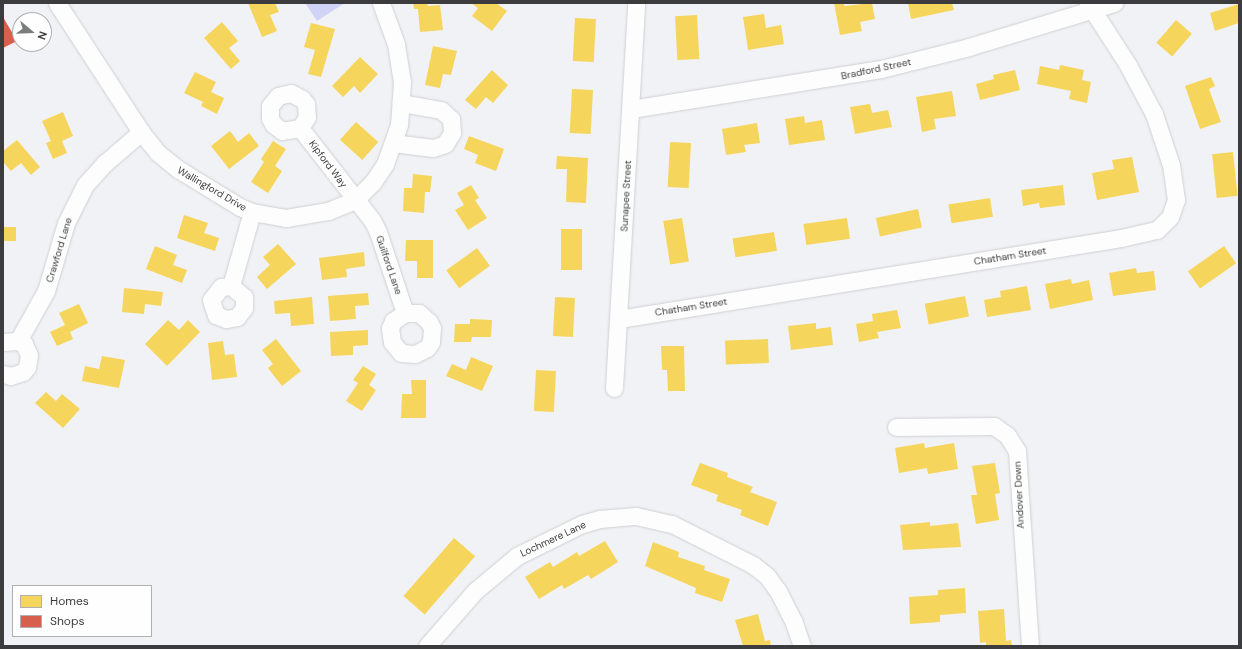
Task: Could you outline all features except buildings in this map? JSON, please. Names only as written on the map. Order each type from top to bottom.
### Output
[{"type":"street","name":"Wallingford Drive","points":[[57,3],[141,132],[158,152],[178,169],[252,212],[286,218],[328,211],[355,200],[377,176],[393,143],[401,103],[400,60],[381,3]]},
{"type":"street","name":"Sunapee Street","points":[[614,388],[636,3]]},
{"type":"street","name":"Bradford Street","points":[[631,109],[882,69],[969,47],[1090,6],[1114,3]]},
{"type":"street","name":"Chatham Street","points":[[619,319],[1121,238],[1157,230],[1170,217],[1176,200],[1171,165],[1154,114],[1128,65],[1090,6]]},
{"type":"street","points":[[393,143],[433,148],[445,144],[452,133],[451,119],[441,110],[401,103]]},
{"type":"street","name":"Kipford Way","points":[[300,128],[355,200]]},
{"type":"street","name":"Crawford Lane","points":[[3,374],[17,375],[27,367],[29,361],[27,349],[11,341],[46,292],[66,222],[85,185],[105,163],[141,132]]},
{"type":"street","name":"Guilford Lane","points":[[355,200],[378,232],[405,313]]},
{"type":"street","points":[[231,286],[252,212]]},
{"type":"street","name":"Andover Down","points":[[896,427],[994,426],[1007,435],[1017,451],[1030,646]]},
{"type":"street","name":"Lochmere Lane","points":[[427,646],[475,591],[517,556],[582,524],[600,519],[636,516],[672,524],[753,565],[767,576],[778,591],[794,624],[802,646]]},
{"type":"shaded area","points":[[305,3],[345,3],[317,21]]}]
